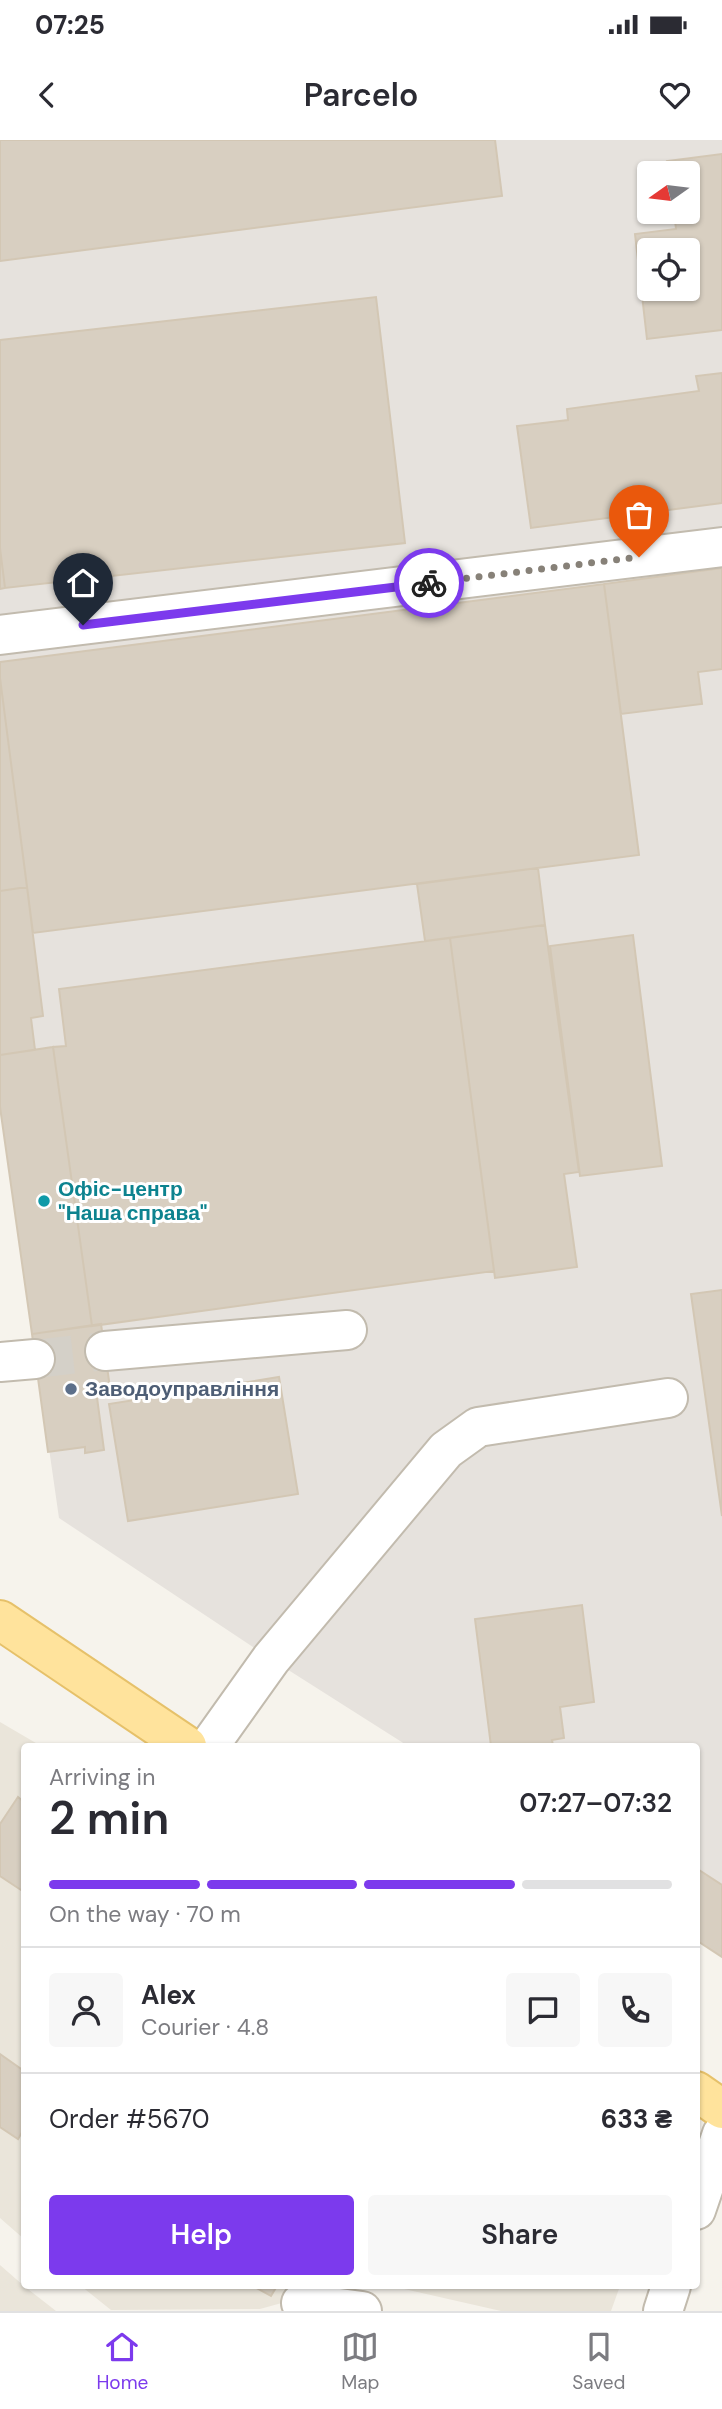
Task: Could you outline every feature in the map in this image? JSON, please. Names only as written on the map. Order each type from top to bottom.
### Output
[{"type":"main road","points":[[0,1620],[183,1743]]},
{"type":"main road","points":[[700,2094],[722,2109]]},
{"type":"street","points":[[0,635],[722,547]]},
{"type":"street","points":[[105,1351],[347,1330]]},
{"type":"street","points":[[210,1743],[271,1659],[446,1451],[478,1427],[668,1398]]},
{"type":"street","points":[[700,2198],[722,2134]]},
{"type":"street","points":[[663,2311],[670,2289]]},
{"type":"street","points":[[301,2303],[362,2311]]},
{"type":"shaded area","points":[[0,140],[722,140],[722,1957],[700,1942],[700,1743],[403,1743],[59,1518],[0,1107]]},
{"type":"shaded area","points":[[0,1722],[36,1743],[21,1743],[21,2236],[0,2218]]},
{"type":"shaded area","points":[[0,2265],[21,2283],[21,2289],[28,2289],[56,2311],[0,2311]]},
{"type":"shaded area","points":[[85,2289],[332,2289],[260,2309],[111,2310]]},
{"type":"shaded area","points":[[404,2289],[619,2289],[611,2311],[501,2311]]},
{"type":"building","points":[[0,140],[495,140],[502,196],[0,261]]},
{"type":"building","points":[[722,154],[722,330],[647,339],[643,301],[700,301],[700,238],[637,238],[637,252],[635,234],[676,229],[675,224],[700,224],[700,161],[667,161]]},
{"type":"building","points":[[376,297],[405,543],[5,588],[0,548],[0,340]]},
{"type":"building","points":[[722,373],[722,503],[531,528],[517,426],[568,420],[567,409],[699,391],[696,376]]},
{"type":"building","points":[[0,548],[5,588],[0,589]]},
{"type":"building","points":[[722,568],[722,669],[698,672],[702,704],[621,714],[604,584]]},
{"type":"building","points":[[604,584],[639,855],[33,933],[0,662]]},
{"type":"building","points":[[0,678],[27,887],[0,891]]},
{"type":"building","points":[[538,868],[545,925],[425,941],[417,884]]},
{"type":"building","points":[[27,887],[43,1016],[31,1018],[35,1050],[0,1055],[0,891]]},
{"type":"building","points":[[545,925],[579,1172],[564,1174],[577,1267],[495,1278],[450,938]]},
{"type":"building","points":[[633,935],[662,1166],[580,1176],[550,946]]},
{"type":"building","points":[[450,938],[494,1271],[92,1326],[53,1047],[66,1046],[59,989]]},
{"type":"building","name":"Офіс-центр \"Наша справа\"","points":[[53,1047],[92,1326],[32,1334],[0,1107],[0,1055]]},
{"type":"building","points":[[722,1290],[722,1516],[691,1294]]},
{"type":"building","name":"Заводоуправління","points":[[101,1324],[110,1388],[96,1390],[104,1450],[85,1453],[85,1447],[48,1452],[32,1334]]},
{"type":"building","points":[[279,1377],[298,1494],[128,1521],[109,1404]]},
{"type":"building","points":[[582,1605],[594,1702],[560,1707],[564,1738],[552,1740],[552,1743],[491,1743],[475,1619]]},
{"type":"building","points":[[18,1797],[21,1800],[21,1890],[0,1876],[0,1824]]},
{"type":"building","points":[[700,1871],[722,1885],[722,1957],[700,1943]]},
{"type":"building","points":[[0,2054],[21,2069],[21,2134],[18,2139],[0,2127]]},
{"type":"building","points":[[258,2289],[275,2289],[271,2296]]},
{"type":"tunnel","points":[[35,1359],[105,1351]]},
{"type":"way so far","points":[[429,583],[639,557]]},
{"type":"place","name":"Офіс-центр \"Наша справа\"","points":[[44,1201]]},
{"type":"place","name":"Заводоуправління","points":[[71,1389]]},
{"type":"route","points":[[83,625],[429,583]]}]
